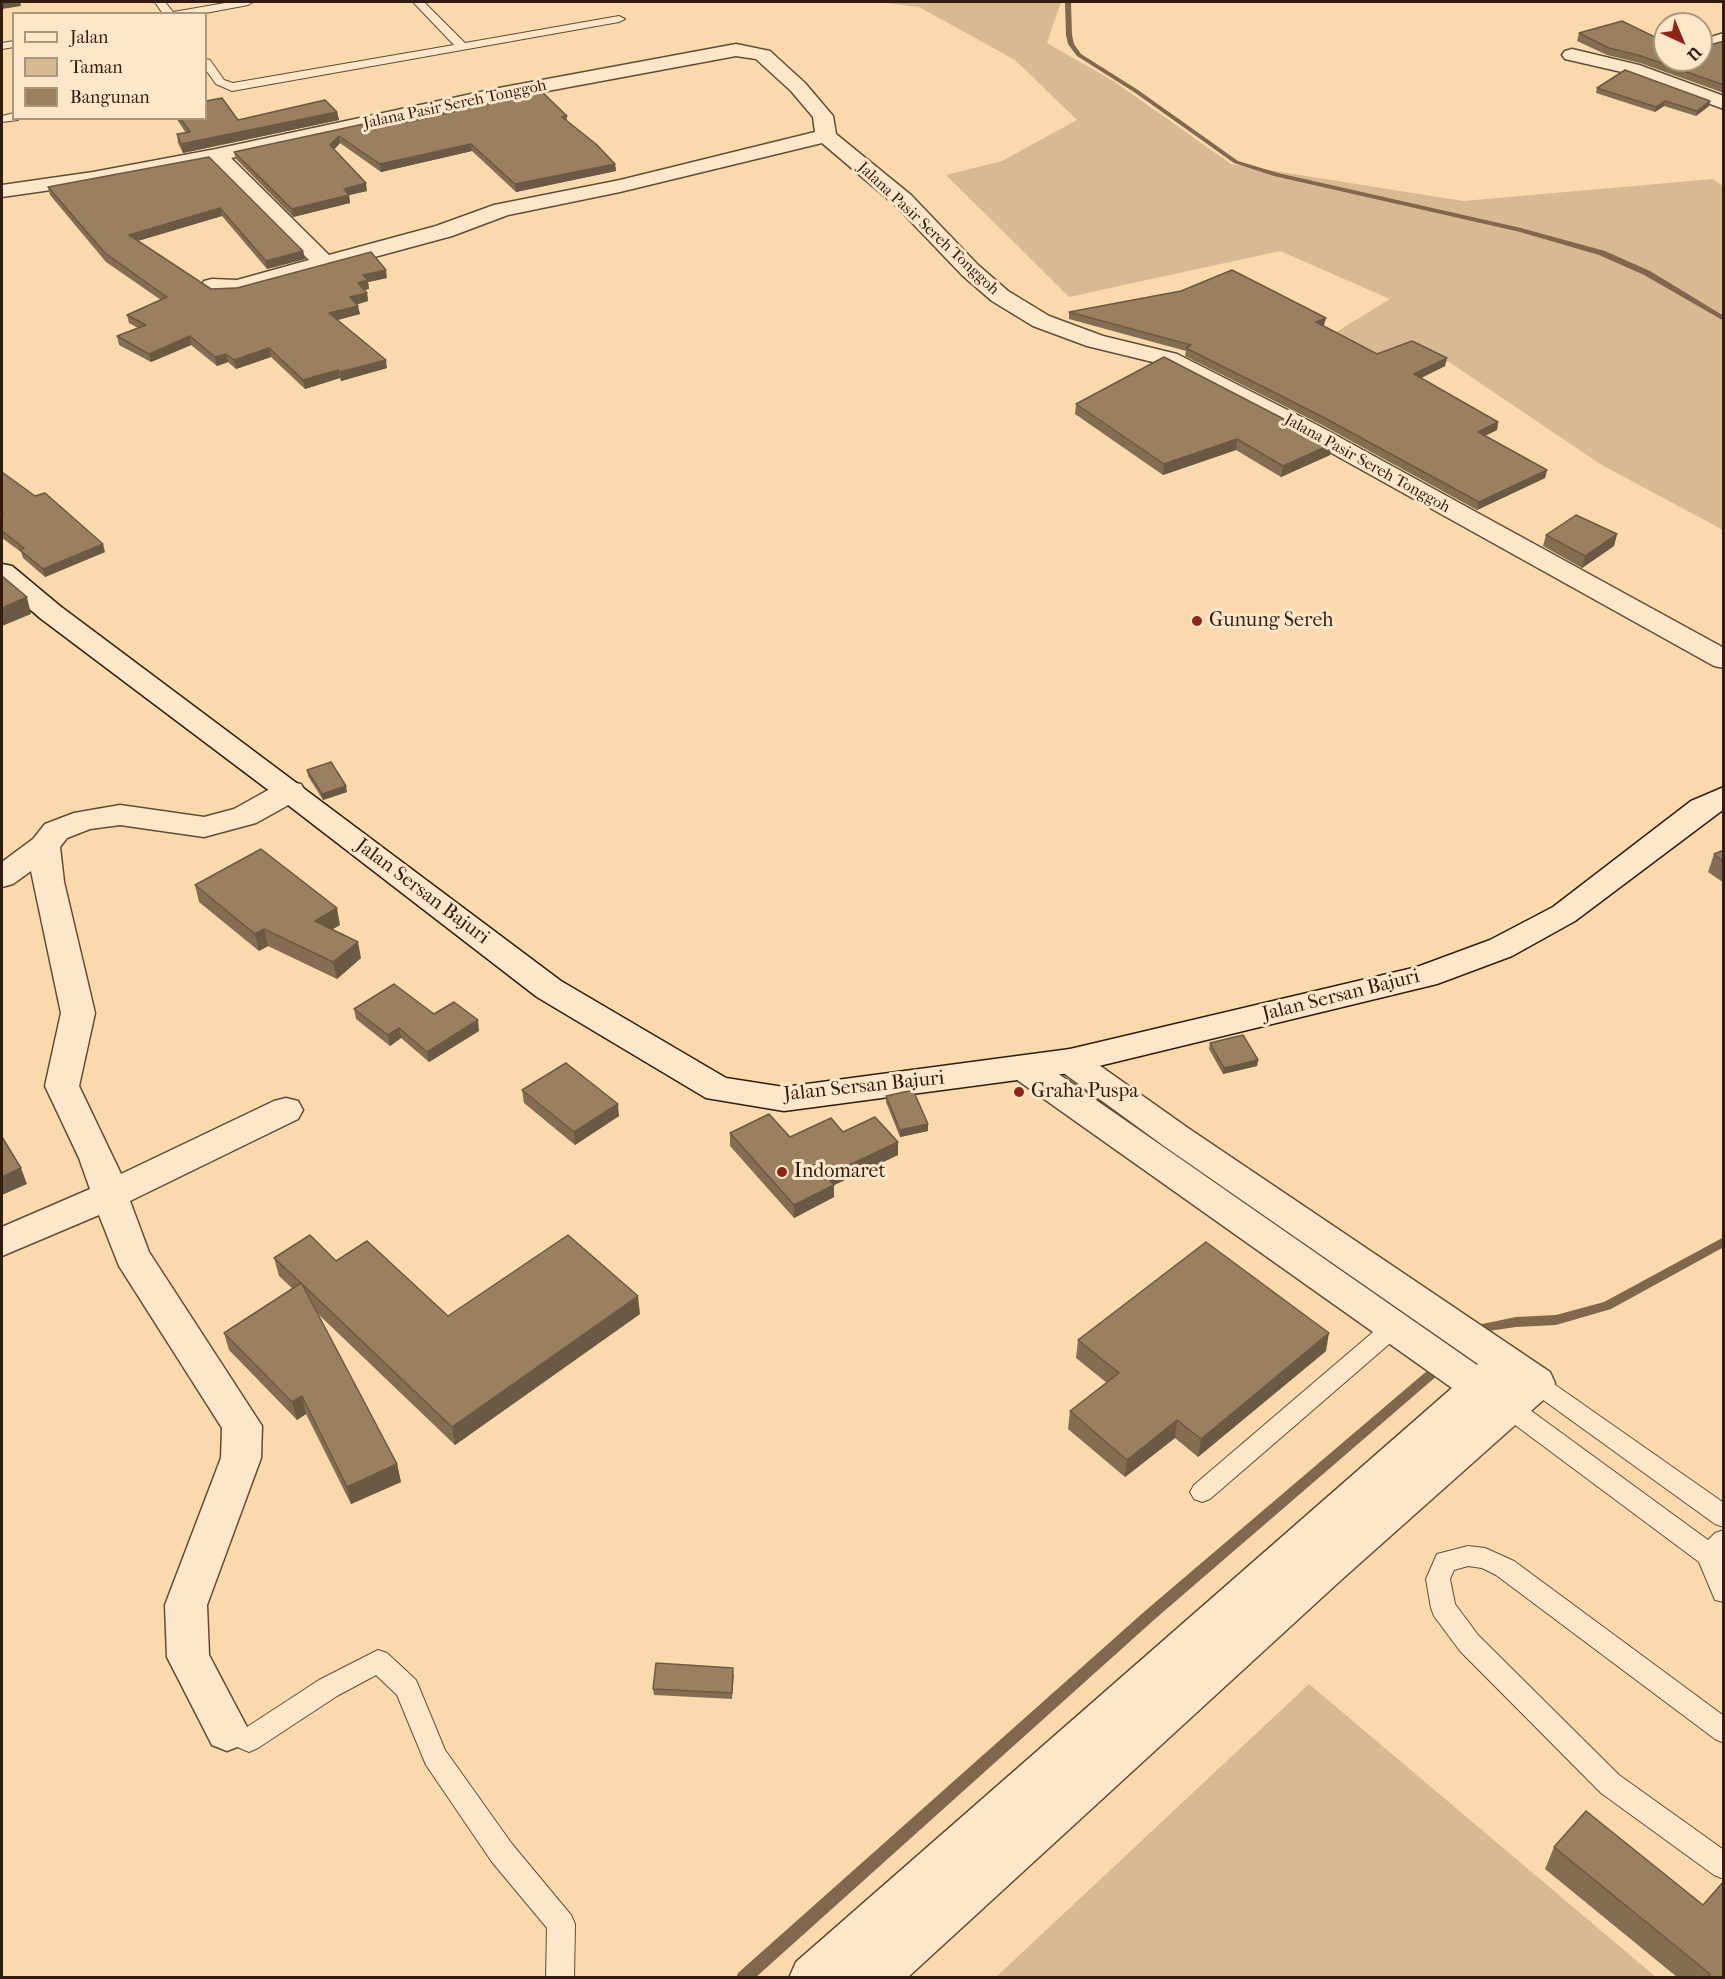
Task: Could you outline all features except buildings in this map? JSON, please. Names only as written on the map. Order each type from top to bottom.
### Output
[{"type":"street","name":"Jalana Pasir Sereh Tonggoh","points":[[2,191],[93,178],[216,155],[499,94],[736,50],[764,55],[798,87],[823,116],[826,136],[903,200],[970,270],[1000,296],[1041,321],[1095,341],[1168,359],[1226,387],[1310,430],[1428,498],[1724,660]]},
{"type":"street","points":[[1572,56],[1632,69],[1724,103]]},
{"type":"street","points":[[1632,69],[1653,62]]},
{"type":"street","points":[[212,286],[238,287],[444,231],[502,210],[620,186],[826,136]]},
{"type":"street","points":[[216,155],[324,263]]},
{"type":"street","name":"Jalan Sersan Bajuri","points":[[2,572],[50,612],[290,791],[549,989],[718,1089],[784,1099],[1070,1061],[1425,976],[1501,948],[1564,914],[1702,807],[1724,796]]},
{"type":"street","points":[[2,877],[44,846],[56,831],[85,820],[120,815],[204,827],[245,816],[290,791]]},
{"type":"street","points":[[44,846],[48,882],[78,1013],[62,1086],[112,1194],[132,1257],[242,1426],[241,1458],[186,1605],[188,1657],[227,1731]]},
{"type":"street","points":[[1070,1061],[1176,1137],[1506,1385]]},
{"type":"street","points":[[1025,1068],[1394,1327],[1506,1385]]},
{"type":"street","points":[[2,1242],[112,1194],[286,1110]]},
{"type":"street","points":[[813,1977],[1449,1415],[1506,1385]]},
{"type":"street","points":[[872,1977],[1325,1568],[1506,1385]]},
{"type":"lane","points":[[189,12],[248,2]]},
{"type":"lane","points":[[418,2],[462,46]]},
{"type":"lane","points":[[207,84],[220,82],[232,87],[240,86],[619,19]]},
{"type":"lane","points":[[207,63],[220,82]]},
{"type":"lane","points":[[1202,1492],[1394,1327]]},
{"type":"lane","points":[[1506,1385],[1724,1517]]},
{"type":"lane","points":[[1506,1385],[1716,1547],[1724,1592]]},
{"type":"lane","points":[[1724,1731],[1505,1568],[1485,1558],[1468,1556],[1446,1561],[1438,1579],[1443,1608],[1469,1643],[1610,1784],[1724,1866]]},
{"type":"lane","points":[[227,1731],[249,1740],[328,1688],[378,1660],[407,1688],[435,1757],[502,1853],[561,1924],[560,1977]]},
{"type":"green space","points":[[878,2],[1061,2],[1047,43],[1115,82],[1231,164],[1463,201],[1713,179],[1724,187],[1723,530],[1600,464],[1449,362],[1305,351],[1390,299],[1280,251],[1069,297],[946,175],[1002,161],[1077,120],[1015,60],[919,7]]},
{"type":"green space","points":[[1309,1684],[1656,1977],[996,1977]]},
{"type":"waterway","points":[[1068,2],[1069,35],[1071,44],[1079,55],[1136,91],[1236,162],[1276,175],[1521,230],[1602,253],[1647,273],[1724,319]]},
{"type":"waterway","points":[[743,1978],[1150,1615],[1486,1327],[1516,1322],[1556,1320],[1607,1306],[1724,1241]]},
{"type":"place","name":"Gunung Sereh","points":[[1197,621]]},
{"type":"place","name":"Graha Puspa","points":[[1019,1092]]},
{"type":"place","name":"Indomaret","points":[[782,1172]]}]
